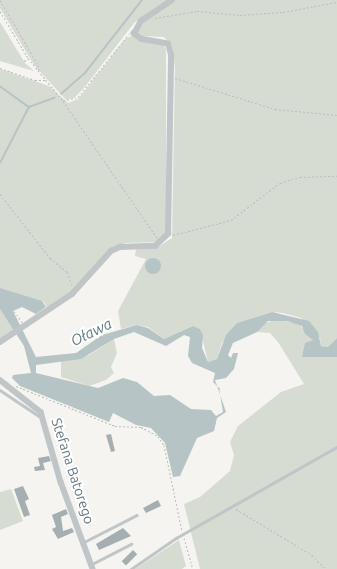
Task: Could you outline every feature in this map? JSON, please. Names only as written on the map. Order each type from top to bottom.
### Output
[{"type":"street","points":[[0,342],[76,290],[111,251],[160,244],[172,235],[171,78],[168,44],[141,39],[134,30],[141,21],[172,0]]},
{"type":"street","name":"Stefana Batorego","points":[[0,380],[36,406],[43,418],[92,567]]},
{"type":"lane","points":[[0,390],[43,418]]},
{"type":"lane","points":[[131,569],[183,535],[337,447]]},
{"type":"lane","name":"Stefana Batorego","points":[[83,542],[137,516]]},
{"type":"lane","points":[[92,567],[131,544]]},
{"type":"path","points":[[0,0],[38,65],[39,73]]},
{"type":"path","points":[[150,20],[177,12],[240,15],[314,8],[337,2]]},
{"type":"path","points":[[0,11],[28,58],[63,101],[160,244]]},
{"type":"path","points":[[63,101],[78,97],[134,30]]},
{"type":"path","points":[[24,61],[28,58]]},
{"type":"path","points":[[0,68],[35,80],[45,79]]},
{"type":"path","points":[[171,78],[275,109],[337,115]]},
{"type":"path","points":[[172,235],[231,220],[280,183],[300,178],[337,176]]},
{"type":"path","points":[[0,194],[50,258],[67,272],[73,286]]},
{"type":"path","points":[[14,311],[25,326]]},
{"type":"path","points":[[11,388],[13,385],[115,426],[141,427],[158,436],[164,445],[183,535],[193,569]]},
{"type":"path","points":[[232,506],[312,555],[326,569]]},
{"type":"shaded area","points":[[0,0],[169,0],[134,23],[84,88],[74,98],[66,100],[34,65],[0,8]]},
{"type":"shaded area","points":[[174,0],[337,0],[337,338],[328,347],[321,346],[320,338],[301,318],[283,313],[272,312],[237,323],[222,343],[217,359],[208,362],[200,329],[193,326],[164,339],[148,327],[137,325],[121,329],[118,311],[146,259],[135,256],[136,249],[158,247],[172,238],[175,67],[172,46],[164,37],[142,36],[137,32],[138,25]]},
{"type":"shaded area","points":[[0,22],[25,63],[34,71],[0,61]]},
{"type":"shaded area","points":[[132,36],[163,44],[166,49],[166,235],[156,242],[126,243],[108,250],[79,286],[47,308],[44,302],[13,294],[0,302],[0,69],[49,86],[68,103],[78,99],[126,38]]},
{"type":"shaded area","points":[[153,258],[160,263],[161,266],[156,273],[153,274],[146,269],[145,266],[150,259]]},
{"type":"shaded area","points":[[0,288],[42,301],[46,307],[36,314],[22,307],[13,311],[36,357],[76,353],[102,335],[137,325],[148,328],[164,339],[193,326],[200,329],[203,335],[202,348],[208,362],[217,359],[226,335],[237,323],[272,312],[309,321],[318,332],[321,346],[328,347],[337,338],[337,357],[302,357],[305,343],[313,340],[305,334],[302,326],[287,321],[268,321],[257,332],[233,343],[228,355],[231,358],[233,353],[238,353],[234,369],[226,378],[215,380],[217,386],[213,382],[215,373],[192,363],[188,356],[190,337],[184,335],[166,346],[134,332],[114,339],[81,359],[36,365],[36,373],[98,388],[123,378],[137,382],[154,396],[170,395],[191,409],[211,410],[216,416],[223,412],[220,395],[226,412],[217,418],[214,431],[197,438],[180,476],[173,477],[165,443],[151,428],[136,425],[113,413],[109,422],[20,386],[12,378],[13,375],[31,373],[24,346],[0,309]]},
{"type":"shaded area","points":[[0,309],[15,330],[0,340]]},
{"type":"shaded area","points":[[276,319],[299,324],[313,340],[302,357],[337,357],[337,569],[200,569],[184,504],[200,497],[230,471],[234,455],[230,442],[238,426],[281,392],[304,384],[278,342],[270,333],[257,332],[261,325]]},
{"type":"shaded area","points":[[114,339],[117,353],[111,367],[114,373],[106,380],[89,386],[61,377],[61,361],[89,355]]},
{"type":"shaded area","points":[[11,489],[23,521],[0,530],[0,492]]},
{"type":"shaded area","points":[[179,540],[186,566],[182,569],[135,569]]},
{"type":"building","points":[[111,434],[115,451],[111,452],[106,435]]},
{"type":"building","points":[[63,440],[68,454],[63,456],[58,442]]},
{"type":"building","points":[[49,456],[51,461],[43,463],[45,470],[35,471],[34,467],[40,466],[38,458]]},
{"type":"building","points":[[23,486],[29,499],[25,501],[30,515],[24,517],[14,489]]},
{"type":"building","points":[[158,500],[161,506],[146,513],[143,508]]},
{"type":"building","points":[[66,509],[68,514],[61,517],[63,531],[72,528],[74,532],[58,539],[52,529],[56,527],[52,515]]},
{"type":"building","points":[[123,528],[131,536],[99,550],[96,544]]},
{"type":"building","points":[[133,550],[137,554],[126,566],[122,561]]},
{"type":"waterway","points":[[61,94],[85,73],[142,0]]},
{"type":"waterway","points":[[0,86],[29,107]]},
{"type":"waterway","points":[[0,163],[29,107],[54,98]]},
{"type":"water label","name":"Oława","points":[[91,332]]}]
